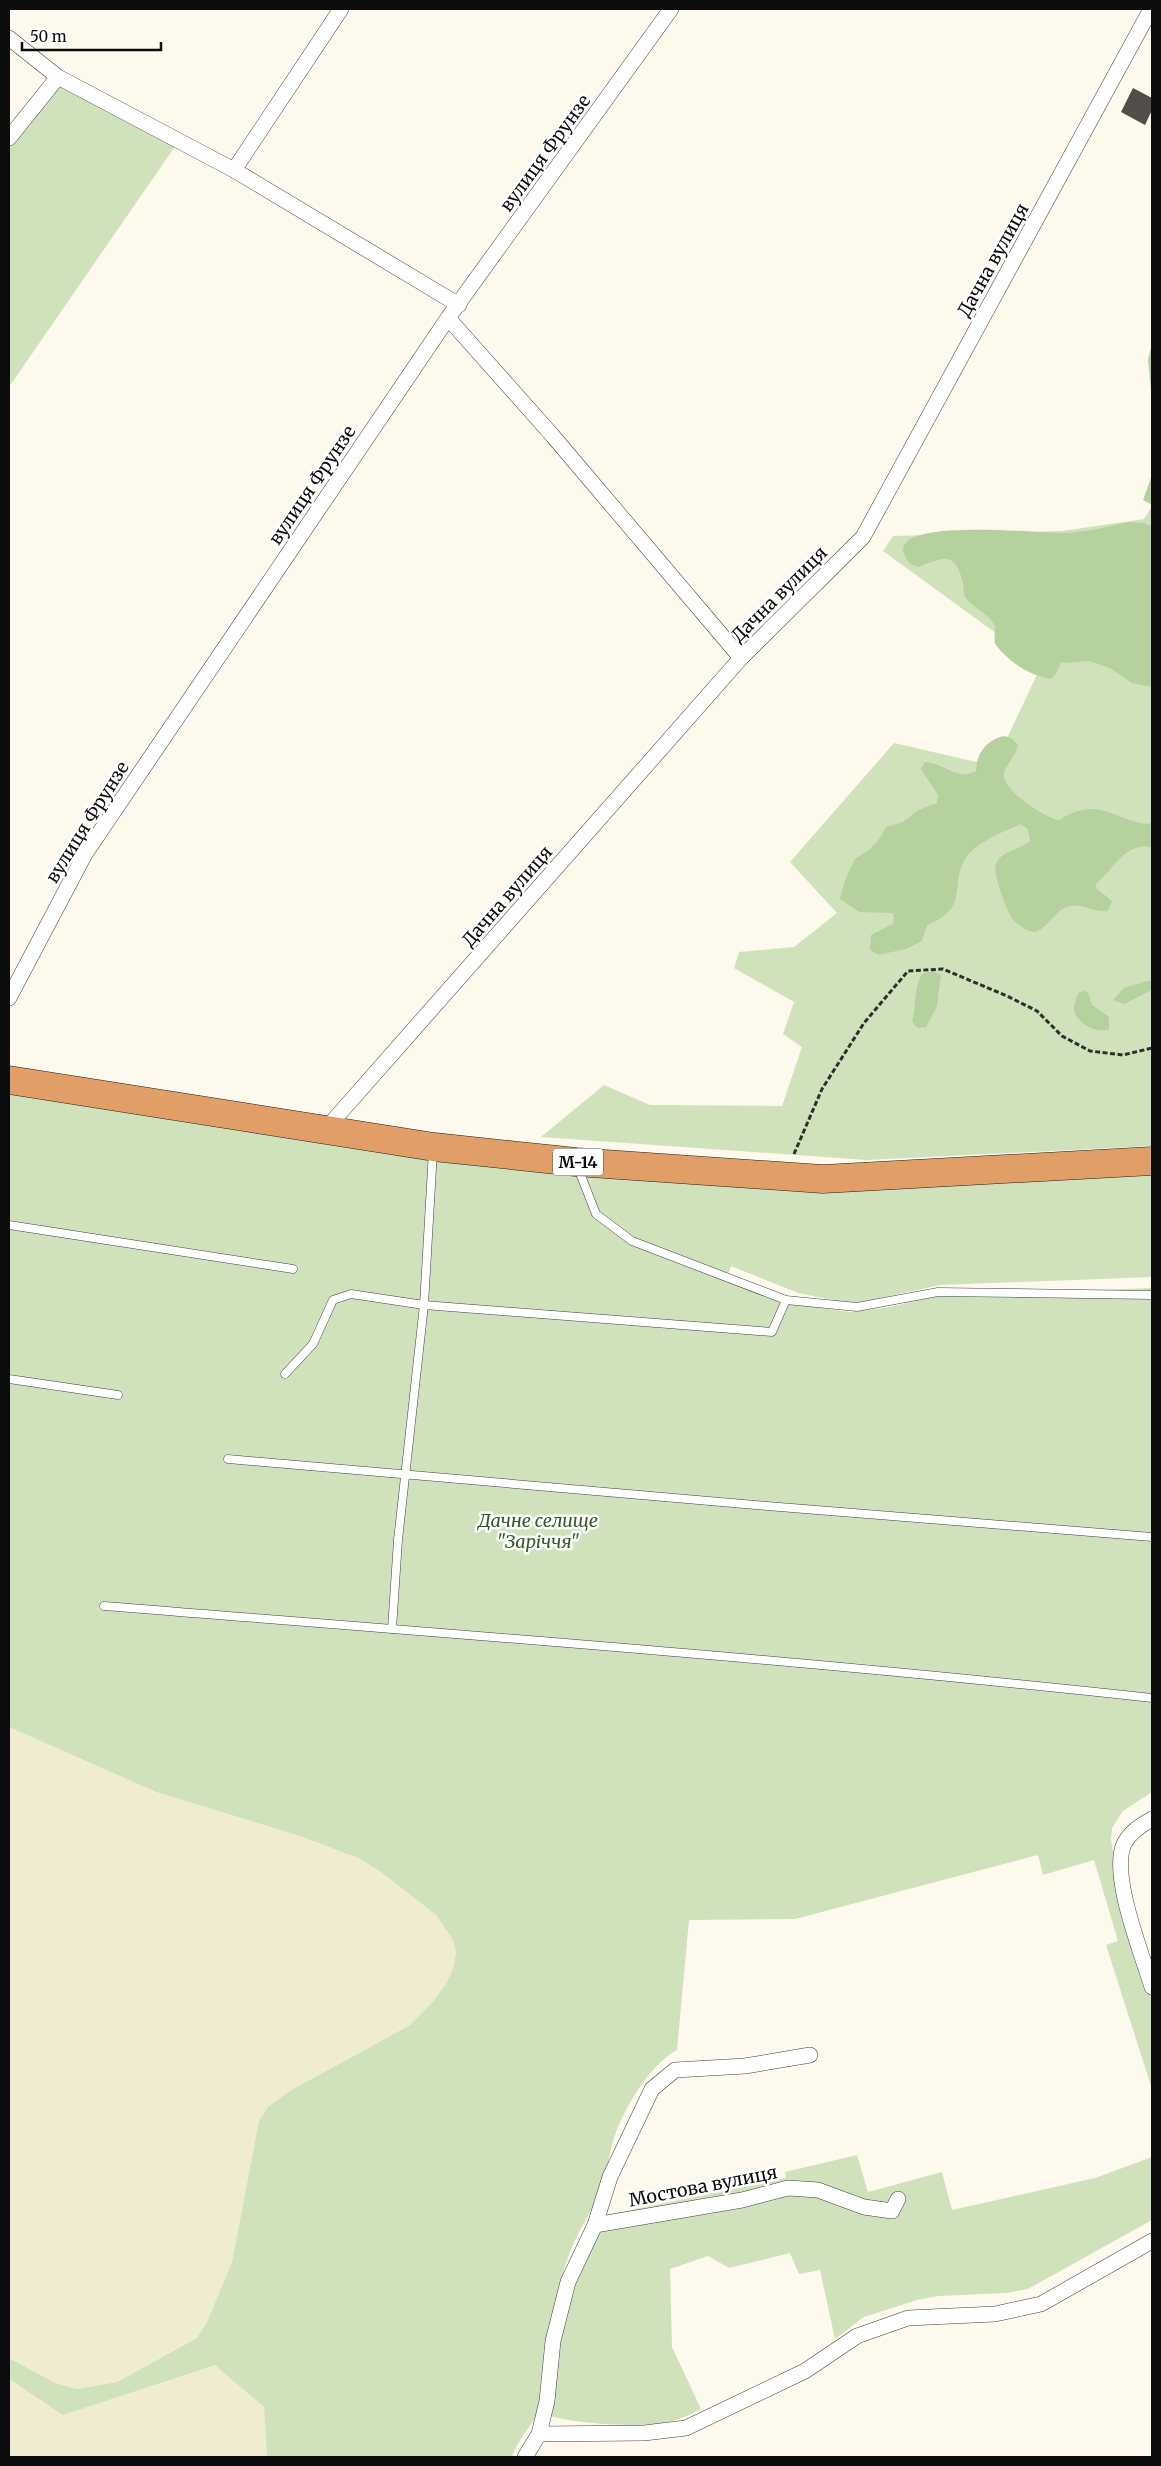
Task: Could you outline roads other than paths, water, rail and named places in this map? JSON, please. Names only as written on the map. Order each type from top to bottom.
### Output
[{"type":"highway","name":"М-14","points":[[9,1080],[434,1147],[576,1162],[784,1178],[823,1179],[1152,1161]]},
{"type":"street","points":[[234,170],[341,9]]},
{"type":"street","name":"вулиця Фрунзе","points":[[9,998],[85,854],[448,318],[460,304],[671,9]]},
{"type":"street","name":"Дачна вулиця","points":[[325,1130],[741,658],[863,536],[1151,9]]},
{"type":"street","points":[[9,38],[58,77],[234,170],[460,304]]},
{"type":"street","points":[[9,138],[58,77]]},
{"type":"street","points":[[448,318],[552,434],[741,658]]},
{"type":"street","points":[[1152,1819],[1137,1828],[1124,1845],[1120,1874],[1126,1901],[1152,1987]]},
{"type":"street","name":"Мостова вулиця","points":[[524,2457],[540,2434],[547,2401],[552,2341],[566,2290],[595,2225],[610,2177],[652,2089],[675,2070],[744,2066],[810,2055]]},
{"type":"street","name":"Мостова вулиця","points":[[595,2225],[742,2200],[788,2188],[818,2190],[864,2207],[892,2212],[898,2199]]},
{"type":"street","points":[[540,2434],[644,2433],[686,2428],[805,2371],[857,2336],[908,2318],[995,2314],[1040,2304],[1152,2241]]},
{"type":"lane","points":[[392,1629],[405,1474],[424,1305],[434,1147]]},
{"type":"lane","points":[[576,1162],[596,1214],[632,1241],[786,1300],[857,1307],[938,1292],[1152,1296]]},
{"type":"lane","points":[[9,1225],[293,1269]]},
{"type":"lane","points":[[285,1374],[313,1344],[333,1300],[351,1294],[424,1305],[772,1332],[786,1300]]},
{"type":"lane","points":[[9,1379],[118,1394]]},
{"type":"lane","points":[[228,1459],[1152,1537]]},
{"type":"lane","points":[[104,1606],[720,1656],[1152,1698]]},
{"type":"park label","name":"Дачне селище \"Заріччя\"","points":[[538,1530]]}]
